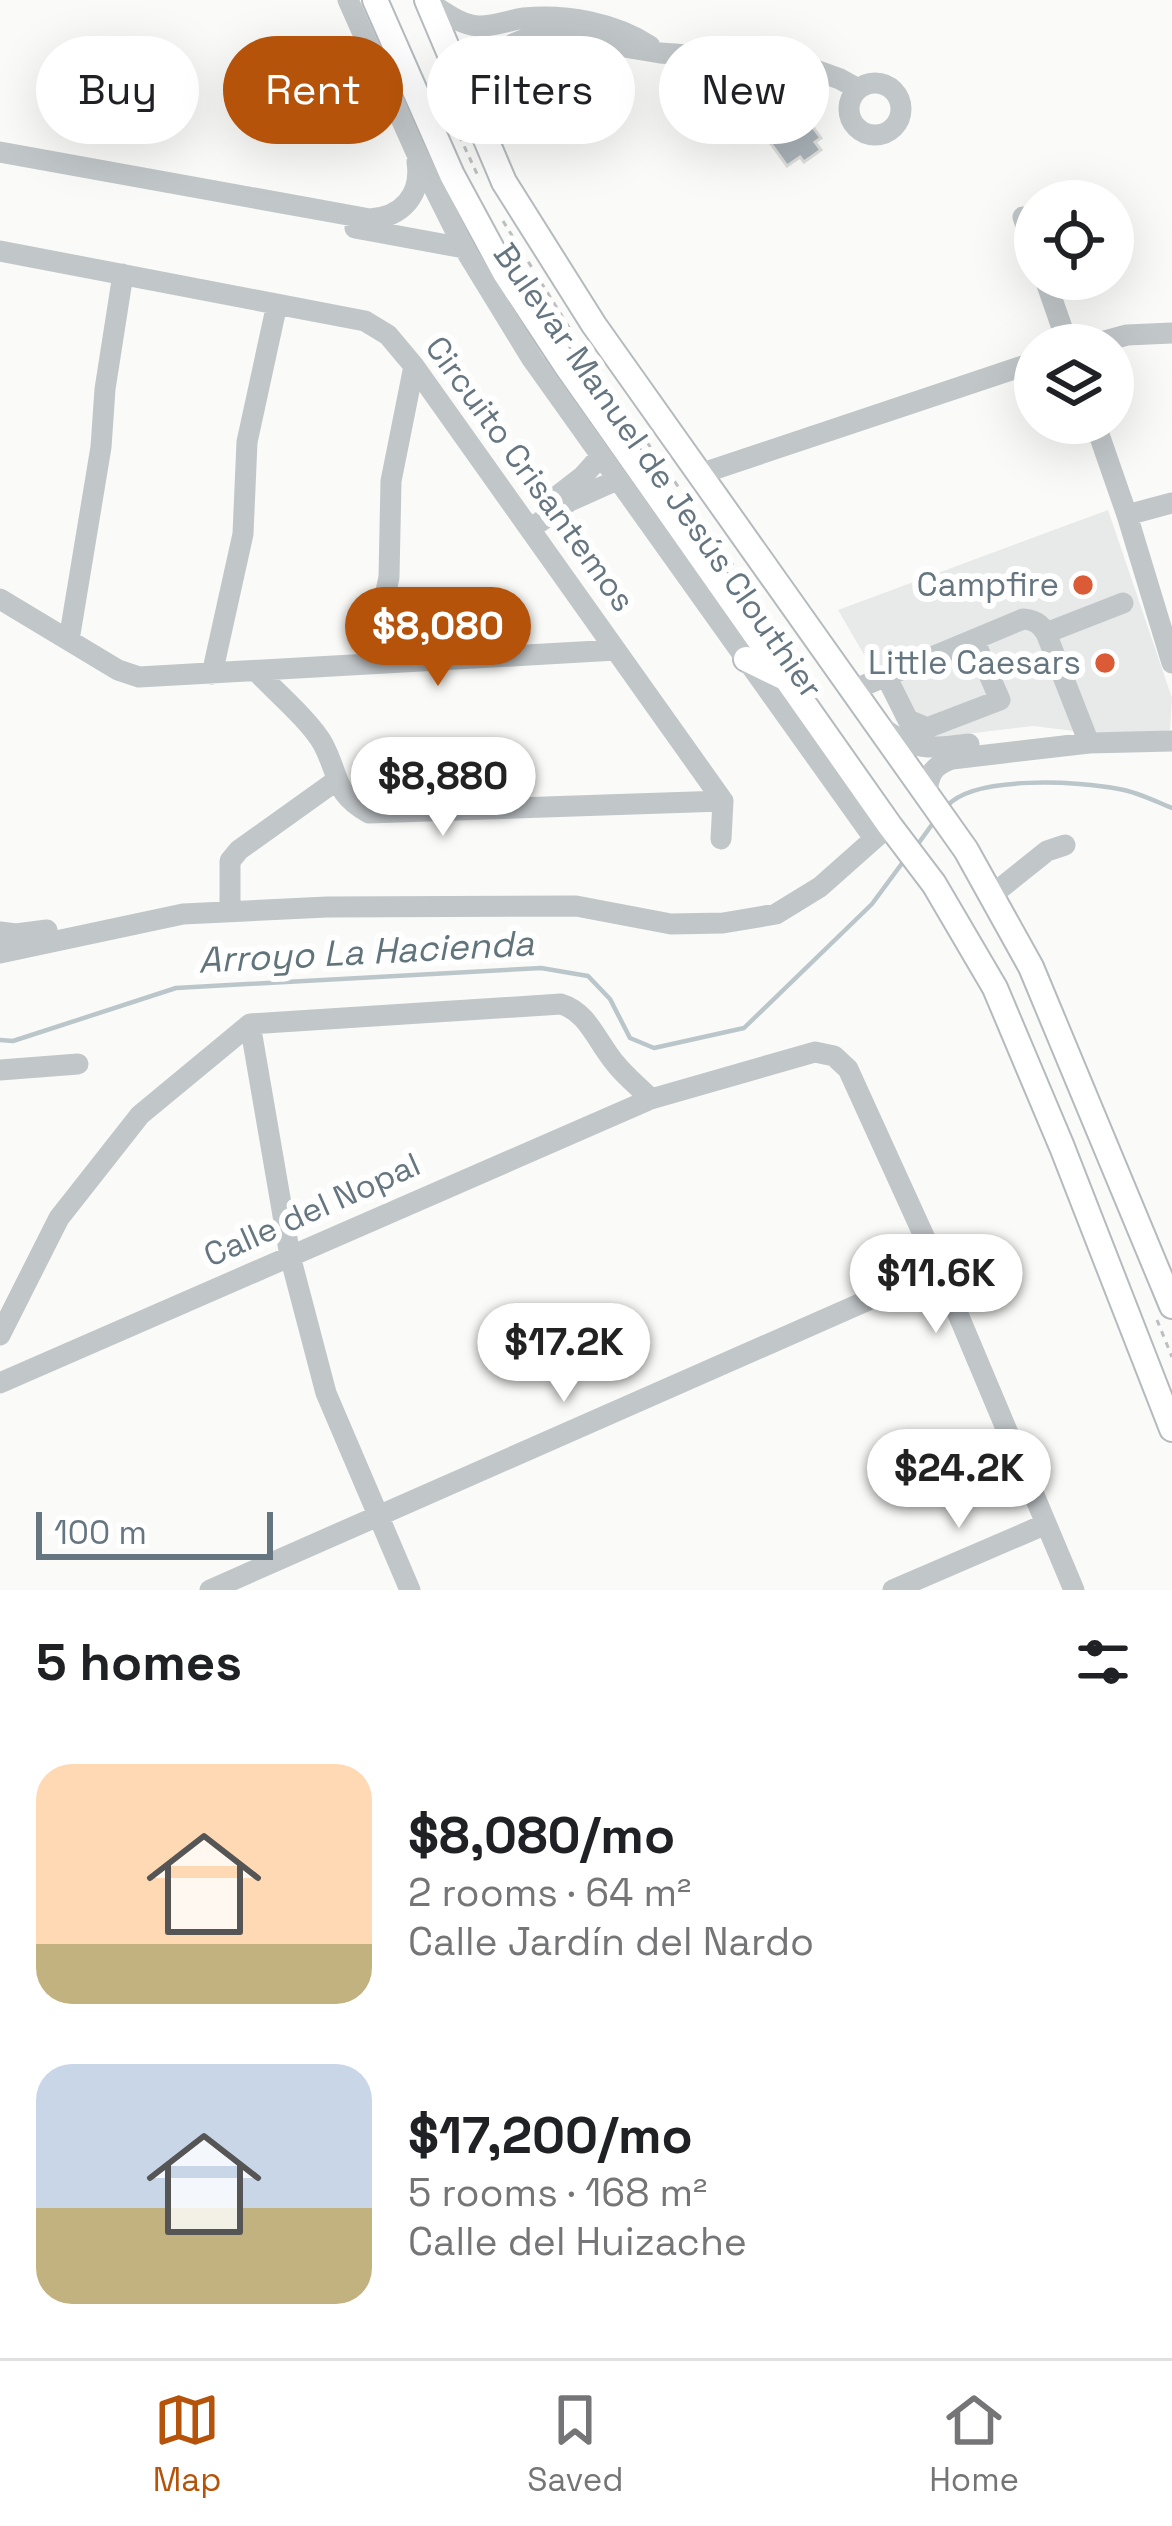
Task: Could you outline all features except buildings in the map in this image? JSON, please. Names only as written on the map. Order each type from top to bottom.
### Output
[{"type":"main road","points":[[375,0],[452,175],[505,273],[788,679],[889,835],[934,884],[994,988],[1172,1429]]},
{"type":"main road","points":[[427,1],[442,36]]},
{"type":"main road","points":[[489,144],[505,182],[594,325],[967,850],[1031,967],[1172,1306]]},
{"type":"main road","points":[[746,659],[788,679]]},
{"type":"street","name":"Bulevar Manuel de Jesús Clouthier","points":[[348,0],[464,248],[532,359],[746,659],[889,835]]},
{"type":"street","points":[[427,1],[459,21],[480,26],[526,18],[607,26],[630,33],[659,52]]},
{"type":"street","points":[[480,26],[487,36]]},
{"type":"street","points":[[829,76],[858,89]]},
{"type":"street","points":[[0,152],[370,219],[390,216],[409,202],[418,183],[415,150]]},
{"type":"street","points":[[0,163],[464,248]]},
{"type":"street","name":"Circuito Crisantemos","points":[[0,250],[378,327],[414,366],[723,800]]},
{"type":"street","points":[[68,640],[101,447],[123,274]]},
{"type":"street","points":[[212,674],[243,534],[247,442],[278,304]]},
{"type":"street","points":[[1134,335],[1172,332]]},
{"type":"street","points":[[371,664],[389,577],[391,481],[414,366]]},
{"type":"street","points":[[700,474],[1014,369]]},
{"type":"street","points":[[1102,444],[1172,663]]},
{"type":"street","points":[[526,524],[600,457]]},
{"type":"street","points":[[526,524],[617,480]]},
{"type":"street","points":[[1127,515],[1172,503]]},
{"type":"street","points":[[0,599],[118,670],[139,677],[616,650]]},
{"type":"street","points":[[1046,632],[1123,603]]},
{"type":"street","points":[[853,689],[1023,619],[1041,624],[1046,632],[1089,742]]},
{"type":"street","points":[[886,676],[908,720],[927,728],[1000,700],[974,640]]},
{"type":"street","points":[[257,672],[322,741],[350,803],[370,813],[723,800],[722,838]]},
{"type":"street","points":[[876,723],[920,748],[1034,737],[1172,741]]},
{"type":"street","points":[[927,793],[929,775],[937,765],[952,759],[1089,742]]},
{"type":"street","points":[[230,911],[230,861],[238,850],[337,780]]},
{"type":"street","points":[[0,952],[183,914],[327,907],[576,907],[671,924],[723,923],[776,914],[889,835]]},
{"type":"street","points":[[992,896],[1047,851],[1065,845]]},
{"type":"street","points":[[0,932],[134,924]]},
{"type":"street","points":[[0,1335],[59,1218],[140,1114],[250,1024],[561,1004],[581,1015],[614,1062],[651,1099]]},
{"type":"street","points":[[250,1024],[290,1256],[326,1394],[410,1590]]},
{"type":"street","name":"Calle del Nopal","points":[[0,1383],[651,1099],[815,1052],[834,1056],[848,1069],[939,1269]]},
{"type":"street","points":[[0,1070],[78,1064]]},
{"type":"street","points":[[211,1590],[939,1269],[1074,1590]]},
{"type":"street","points":[[893,1590],[1046,1524]]},
{"type":"shaded area","points":[[1108,510],[1172,698],[1170,730],[1082,732],[1033,726],[933,738],[901,718],[838,610]]},
{"type":"waterway","name":"Arroyo La Hacienda","points":[[947,806],[980,789],[1055,783],[1126,790],[1172,808]]},
{"type":"waterway","name":"Arroyo La Hacienda","points":[[918,844],[936,819]]},
{"type":"waterway","name":"Arroyo La Hacienda","points":[[0,1040],[13,1041],[176,988],[541,968],[588,976],[610,999],[630,1038],[654,1048],[744,1028],[872,904],[903,862]]},
{"type":"place","name":"Campfire","points":[[1083,585]]},
{"type":"place","name":"Little Caesars","points":[[1105,663]]}]
